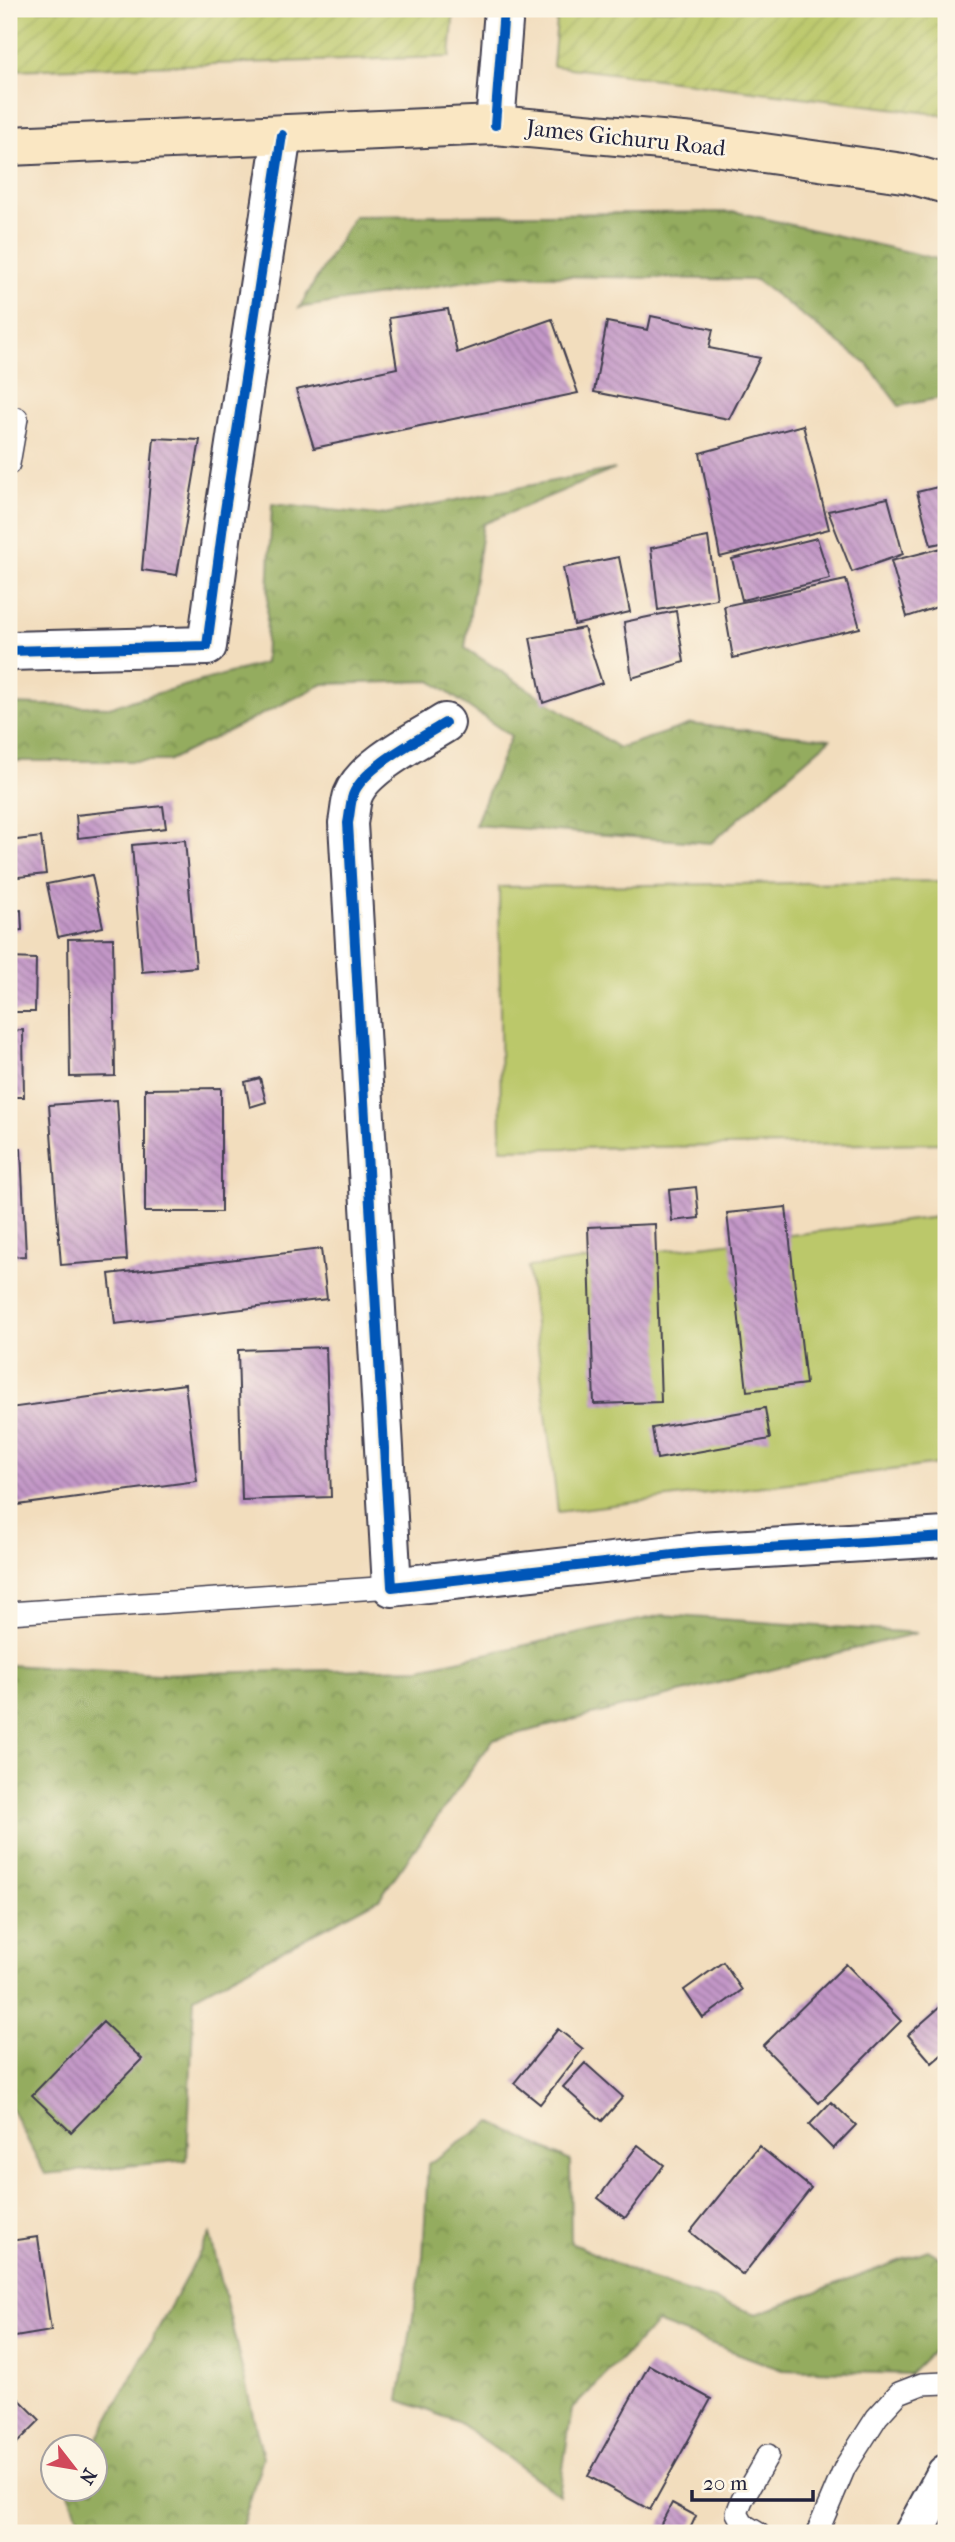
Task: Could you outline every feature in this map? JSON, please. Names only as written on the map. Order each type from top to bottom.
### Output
[{"type":"main road","name":"James Gichuru Road","points":[[9,146],[495,125],[694,143],[910,174],[946,184]]},
{"type":"street","points":[[495,125],[504,9]]},
{"type":"street","points":[[9,651],[207,646],[282,135]]},
{"type":"street","points":[[445,723],[385,761],[366,777],[353,795],[348,823],[392,1587],[700,1552],[946,1537]]},
{"type":"street","points":[[914,2533],[946,2474]]},
{"type":"lane","points":[[9,464],[17,418]]},
{"type":"lane","points":[[9,1613],[392,1587]]},
{"type":"lane","points":[[817,2533],[845,2467],[877,2417],[899,2393],[922,2384],[946,2383]]},
{"type":"lane","points":[[758,2533],[743,2524],[737,2513],[768,2455]]},
{"type":"green space","points":[[9,9],[454,9],[450,57],[9,70]]},
{"type":"green space","points":[[558,9],[946,9],[946,115],[553,66]]},
{"type":"green space","points":[[737,212],[946,261],[946,397],[899,406],[868,365],[756,280],[505,275],[299,308],[354,216]]},
{"type":"green space","points":[[615,469],[483,524],[465,648],[619,748],[691,724],[830,739],[711,843],[475,825],[511,736],[431,681],[323,684],[168,761],[9,761],[9,704],[109,707],[265,663],[272,504],[379,515]]},
{"type":"green space","points":[[946,881],[946,1143],[501,1149],[499,887]]},
{"type":"green space","points":[[946,1216],[946,1463],[558,1512],[528,1267]]},
{"type":"green space","points":[[663,1615],[917,1633],[493,1740],[379,1899],[194,1997],[187,2160],[45,2174],[9,2104],[9,1665],[158,1674],[420,1668]]},
{"type":"green space","points":[[491,2122],[570,2161],[571,2243],[647,2278],[757,2314],[928,2250],[946,2261],[946,2338],[910,2374],[782,2370],[657,2323],[572,2409],[559,2495],[458,2422],[399,2400],[423,2257],[428,2164]]},
{"type":"green space","points":[[210,2234],[263,2457],[240,2533],[84,2533],[73,2504],[108,2504],[108,2434],[100,2434]]},
{"type":"building","points":[[448,309],[457,353],[552,319],[578,393],[314,448],[296,390],[397,368],[389,318]]},
{"type":"building","points":[[651,316],[713,329],[709,348],[760,358],[729,419],[594,392],[607,322],[648,330]]},
{"type":"building","points":[[803,425],[829,529],[720,557],[700,453]]},
{"type":"building","points":[[154,438],[200,440],[177,575],[142,570]]},
{"type":"building","points":[[946,485],[946,542],[931,545],[917,492]]},
{"type":"building","points":[[888,498],[903,554],[852,572],[828,511]]},
{"type":"building","points":[[708,537],[717,599],[658,610],[651,548]]},
{"type":"building","points":[[817,538],[830,579],[742,600],[732,559]]},
{"type":"building","points":[[945,547],[946,604],[907,617],[891,561]]},
{"type":"building","points":[[619,557],[630,612],[574,625],[563,568]]},
{"type":"building","points":[[846,580],[860,628],[733,658],[724,606]]},
{"type":"building","points":[[676,611],[684,662],[632,678],[624,622]]},
{"type":"building","points":[[584,628],[602,683],[543,703],[530,638]]},
{"type":"building","points":[[163,806],[166,828],[78,838],[76,815]]},
{"type":"building","points":[[41,837],[46,874],[9,878],[9,841]]},
{"type":"building","points":[[185,840],[196,967],[142,972],[132,845]]},
{"type":"building","points":[[92,875],[103,927],[58,937],[47,884]]},
{"type":"building","points":[[21,910],[22,930],[9,931],[9,911]]},
{"type":"building","points":[[113,938],[115,1076],[70,1077],[68,939]]},
{"type":"building","points":[[9,958],[36,959],[35,1012],[9,1012]]},
{"type":"building","points":[[23,1030],[24,1097],[9,1097],[9,1031]]},
{"type":"building","points":[[260,1078],[266,1102],[250,1107],[245,1082]]},
{"type":"building","points":[[221,1088],[221,1212],[145,1212],[145,1089]]},
{"type":"building","points":[[117,1100],[127,1260],[61,1265],[49,1105]]},
{"type":"building","points":[[21,1149],[26,1256],[9,1257],[9,1150]]},
{"type":"building","points":[[696,1187],[699,1218],[672,1221],[669,1190]]},
{"type":"building","points":[[786,1207],[806,1384],[747,1391],[727,1213]]},
{"type":"building","points":[[655,1224],[661,1402],[594,1404],[588,1227]]},
{"type":"building","points":[[321,1249],[327,1299],[115,1324],[109,1274]]},
{"type":"building","points":[[326,1347],[331,1497],[242,1500],[238,1350]]},
{"type":"building","points":[[185,1384],[197,1481],[10,1506],[9,1408]]},
{"type":"building","points":[[765,1408],[770,1439],[657,1459],[652,1428]]},
{"type":"building","points":[[723,1962],[742,1990],[703,2018],[684,1990]]},
{"type":"building","points":[[846,1964],[901,2021],[819,2103],[763,2046]]},
{"type":"building","points":[[940,2007],[946,2014],[946,2051],[932,2063],[908,2035]]},
{"type":"building","points":[[103,2022],[142,2059],[71,2132],[32,2095]]},
{"type":"building","points":[[558,2029],[583,2049],[540,2104],[514,2083]]},
{"type":"building","points":[[585,2063],[623,2097],[602,2121],[563,2087]]},
{"type":"building","points":[[831,2102],[856,2125],[833,2149],[809,2125]]},
{"type":"building","points":[[638,2145],[664,2165],[625,2218],[598,2198]]},
{"type":"building","points":[[759,2146],[811,2188],[743,2275],[690,2232]]},
{"type":"building","points":[[38,2237],[51,2331],[9,2338],[9,2241]]},
{"type":"building","points":[[649,2365],[711,2399],[650,2510],[588,2476]]},
{"type":"building","points":[[9,2389],[40,2420],[9,2451]]},
{"type":"building","points":[[672,2503],[696,2516],[688,2533],[656,2533]]},
{"type":"cycle path","points":[[495,125],[504,9]]},
{"type":"cycle path","points":[[9,651],[207,646],[282,135]]},
{"type":"cycle path","points":[[445,723],[394,754],[368,774],[353,795],[348,823],[392,1587],[700,1552],[946,1537]]}]
